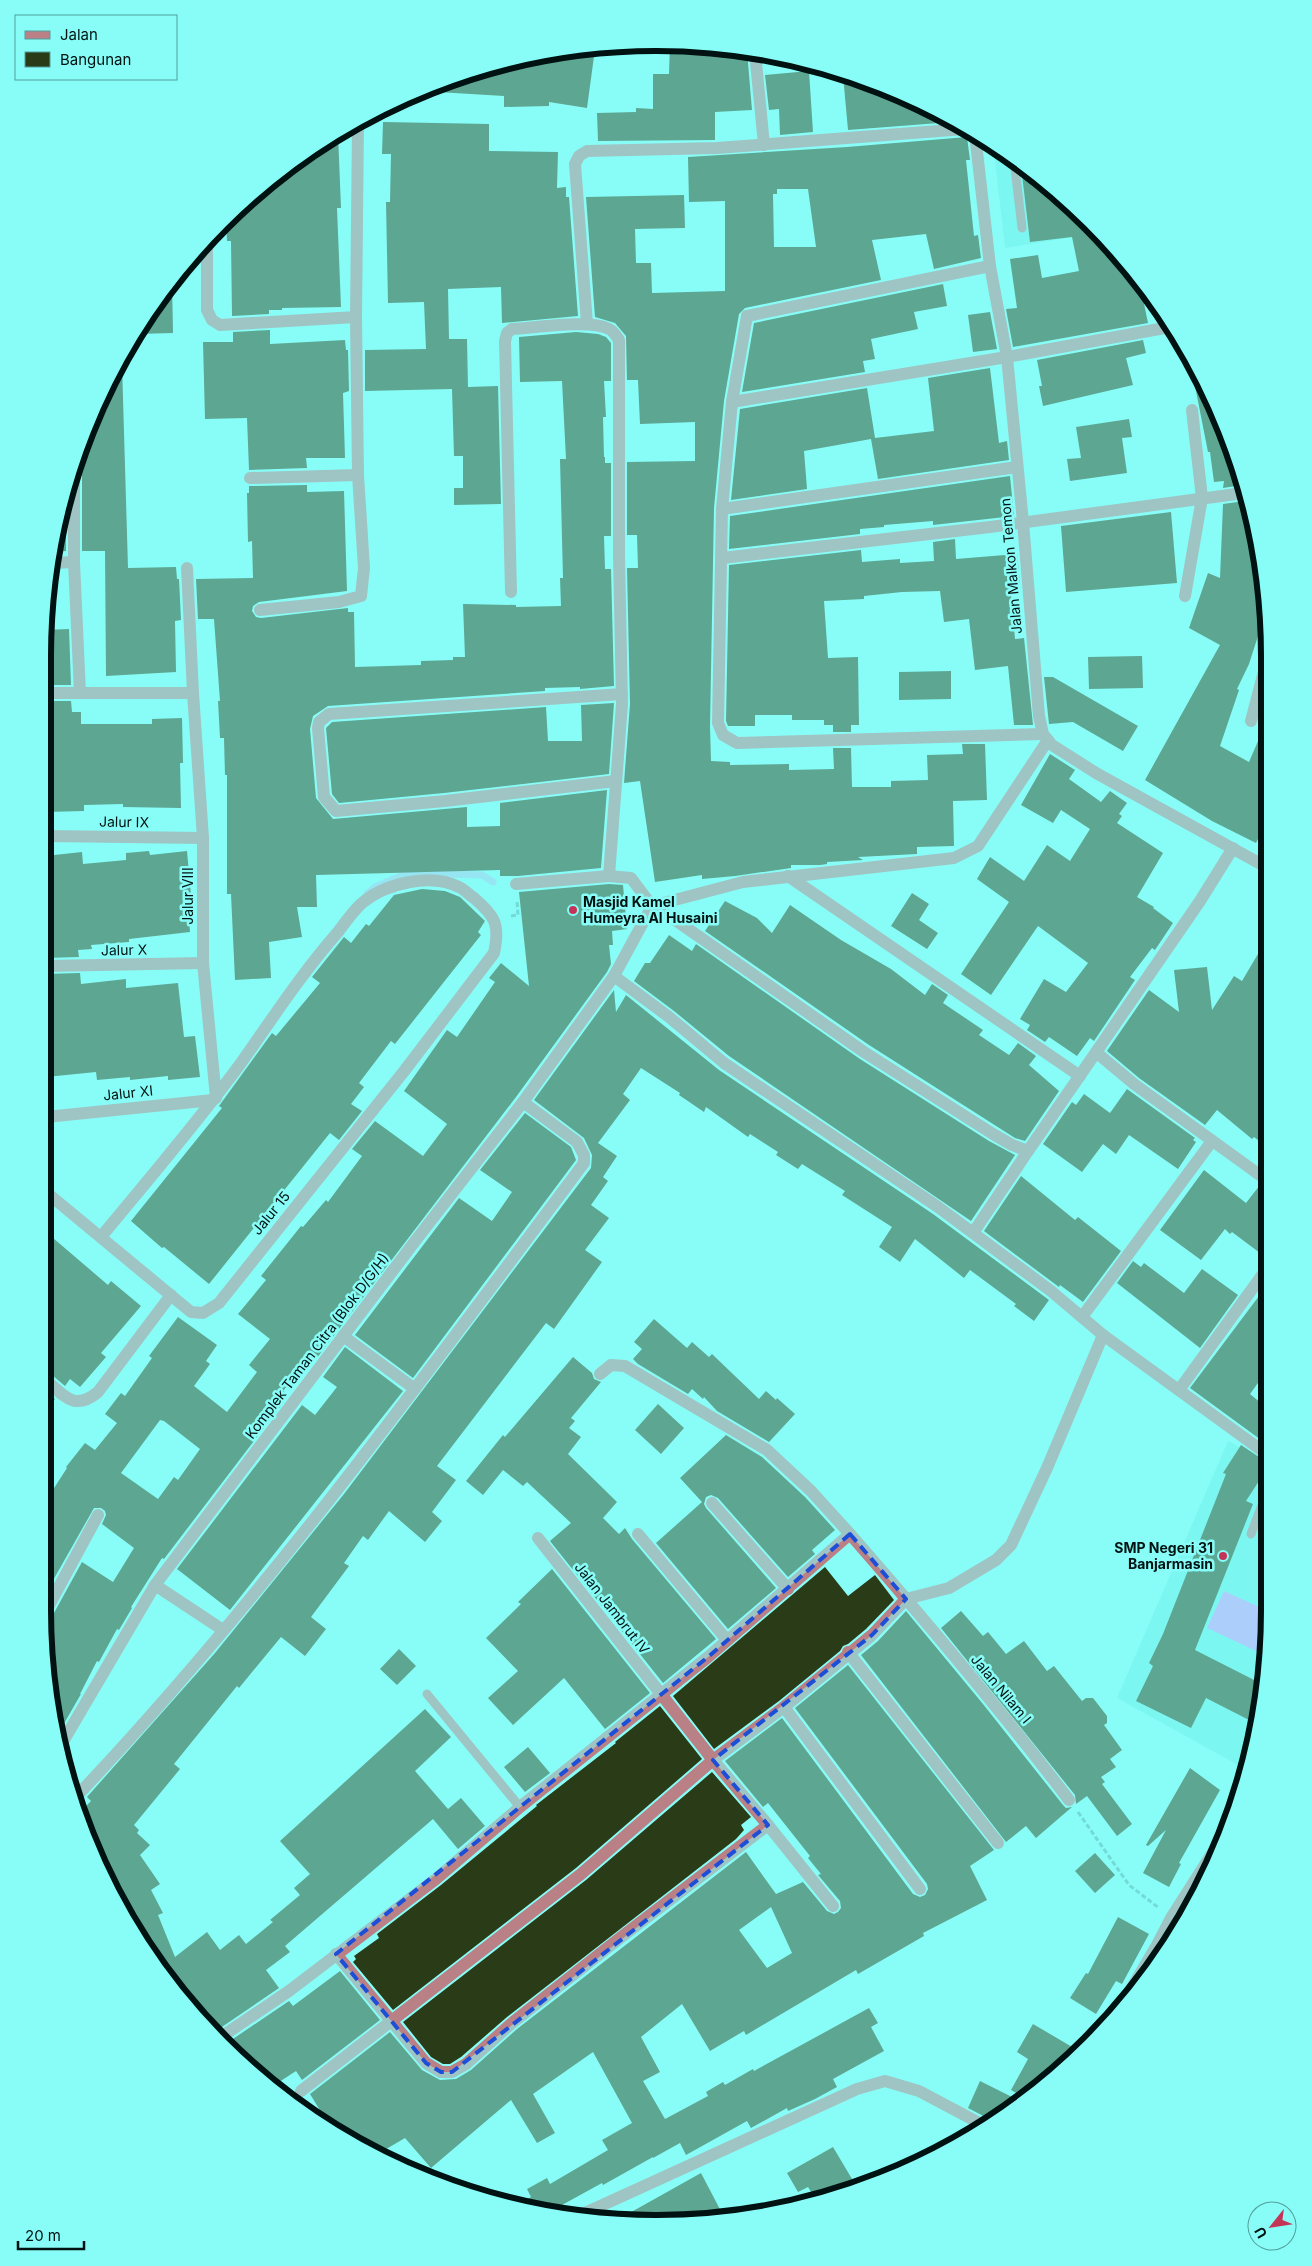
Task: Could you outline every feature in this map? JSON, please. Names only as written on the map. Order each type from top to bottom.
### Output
[{"type":"street","points":[[756,60],[764,145]]},
{"type":"street","points":[[260,610],[339,602],[361,596],[364,568],[358,475],[356,318],[358,130]]},
{"type":"street","points":[[587,324],[575,164],[579,156],[587,151],[764,145],[954,130]]},
{"type":"street","name":"Jalan Malkon Temon","points":[[977,144],[990,266],[1007,357],[1039,716],[1045,737]]},
{"type":"street","points":[[207,251],[207,310],[212,320],[220,325],[356,318]]},
{"type":"street","points":[[990,266],[747,316],[732,402],[722,509],[718,723],[723,735],[737,743],[1045,737],[1052,745],[1096,773],[1261,864]]},
{"type":"street","points":[[512,592],[505,341],[507,333],[512,329],[587,324],[608,328],[614,332],[619,340],[619,554],[622,694],[609,876]]},
{"type":"street","points":[[732,402],[1007,357],[1164,328]]},
{"type":"street","points":[[1185,596],[1202,498],[1192,410]]},
{"type":"street","points":[[722,509],[1017,467]]},
{"type":"street","points":[[250,478],[358,475]]},
{"type":"street","points":[[74,492],[74,562],[80,693]]},
{"type":"street","points":[[722,558],[1238,494]]},
{"type":"street","points":[[59,563],[74,562]]},
{"type":"street","name":"Jalur VIII","points":[[187,568],[203,838],[203,964],[215,1099]]},
{"type":"street","points":[[1251,721],[1261,683]]},
{"type":"street","points":[[51,693],[193,693]]},
{"type":"street","points":[[616,781],[445,801],[336,811],[324,797],[318,728],[319,722],[329,714],[622,694]]},
{"type":"street","points":[[652,906],[743,882],[954,858],[971,851],[978,846],[1045,737]]},
{"type":"street","name":"Jalur IX","points":[[51,836],[203,838]]},
{"type":"street","points":[[973,1233],[1097,1053],[1233,848]]},
{"type":"street","points":[[516,884],[609,876],[630,878],[652,906],[671,917],[864,1052],[992,1134],[1028,1151]]},
{"type":"street","points":[[788,876],[1080,1076]]},
{"type":"street","name":"Jalur 15","points":[[51,1196],[191,1312],[203,1313],[219,1303],[405,1070],[494,953],[497,924],[482,906],[460,887],[444,881],[423,881],[399,885],[380,892],[362,904],[324,948],[215,1099]]},
{"type":"street","name":"Komplek Taman Citra (Blok D/G/H)","points":[[65,1738],[155,1585],[523,1102],[614,976],[652,906]]},
{"type":"street","name":"Jalur X","points":[[51,966],[203,964]]},
{"type":"street","points":[[614,976],[669,1017],[724,1063],[844,1143],[973,1233],[1051,1291],[1103,1335],[1261,1450]]},
{"type":"street","points":[[1097,1053],[1134,1084],[1261,1176]]},
{"type":"street","points":[[101,1237],[215,1099]]},
{"type":"street","name":"Jalur XI","points":[[51,1116],[215,1099]]},
{"type":"street","points":[[80,1793],[223,1630],[325,1508],[584,1163],[584,1155],[577,1142],[523,1102]]},
{"type":"street","points":[[1082,1317],[1212,1141]]},
{"type":"street","points":[[1179,1390],[1261,1277]]},
{"type":"street","points":[[51,1385],[64,1396],[76,1402],[88,1401],[98,1392],[171,1295]]},
{"type":"street","points":[[301,2092],[580,1874],[713,1760],[784,1707],[848,1652],[872,1635],[906,1599],[949,1588],[996,1560],[1011,1545],[1047,1468],[1103,1335]]},
{"type":"street","points":[[343,1336],[415,1389]]},
{"type":"street","name":"Jalan Nilam I","points":[[600,1374],[611,1365],[625,1366],[767,1450],[810,1491],[850,1534],[1016,1730],[1069,1800]]},
{"type":"street","points":[[712,1503],[788,1589]]},
{"type":"street","points":[[51,1603],[98,1515]]},
{"type":"street","points":[[638,1534],[727,1640]]},
{"type":"street","points":[[225,2034],[289,1991],[436,1879],[520,1807],[662,1695],[850,1534]]},
{"type":"street","name":"Jalan Jambrut IV","points":[[538,1538],[713,1760],[833,1906]]},
{"type":"street","points":[[155,1585],[223,1630]]},
{"type":"street","points":[[848,1652],[998,1843]]},
{"type":"street","points":[[784,1707],[920,1889]]},
{"type":"street","points":[[336,1954],[426,2063],[441,2072],[452,2072],[466,2064],[512,2024],[620,1938],[768,1825]]},
{"type":"street","points":[[1166,1935],[1171,1918],[1200,1872]]},
{"type":"street","points":[[589,2211],[857,2089],[885,2081],[919,2091],[977,2122]]},
{"type":"lane","points":[[1015,170],[1022,228]]},
{"type":"lane","points":[[1251,1534],[1261,1508]]},
{"type":"lane","points":[[427,1694],[520,1807]]},
{"type":"path","points":[[1069,1800],[1129,1885],[1171,1918]]},
{"type":"highlighted area","points":[[850,1534],[906,1599],[872,1635],[713,1760],[768,1825],[452,2072],[441,2072],[426,2063],[336,1954],[708,1657]]},
{"type":"shaded area","points":[[648,51],[688,53],[688,57]]},
{"type":"shaded area","points":[[994,155],[1055,201],[1090,234],[1005,248]]},
{"type":"shaded area","name":"SMP Negeri 31 Banjarmasin","points":[[1228,1441],[1261,1458],[1261,1610],[1259,1650],[1256,1689],[1240,1766],[1117,1698]]},
{"type":"shaded area","points":[[1224,1591],[1261,1608],[1259,1652],[1207,1628]]},
{"type":"building","points":[[670,52],[748,58],[752,110],[715,112],[715,140],[598,141],[597,113],[636,112],[636,108],[653,109],[653,74],[669,74]]},
{"type":"building","points":[[594,55],[587,108],[549,102],[549,106],[504,107],[504,96],[438,92],[499,72],[538,63]]},
{"type":"building","points":[[809,71],[813,132],[780,135],[779,109],[769,110],[765,75]]},
{"type":"building","points":[[844,81],[887,97],[940,123],[848,130]]},
{"type":"building","points":[[383,122],[489,124],[489,151],[558,152],[557,188],[566,187],[566,197],[569,197],[578,316],[502,323],[501,287],[448,289],[449,339],[467,339],[468,387],[498,386],[501,504],[454,505],[454,488],[463,488],[463,456],[454,456],[452,389],[365,391],[365,350],[426,349],[424,302],[388,303],[386,202],[390,202],[391,154],[382,154]]},
{"type":"building","points":[[967,138],[970,160],[966,160],[974,236],[978,235],[981,258],[934,269],[926,234],[872,240],[881,280],[745,308],[739,314],[724,401],[714,508],[711,761],[730,762],[730,765],[789,764],[789,770],[834,769],[833,748],[851,748],[852,787],[891,787],[891,781],[928,780],[927,755],[963,754],[962,744],[985,744],[987,800],[953,801],[954,846],[917,847],[917,854],[858,857],[863,860],[827,862],[827,864],[820,865],[791,865],[791,868],[735,876],[702,879],[702,875],[655,882],[640,781],[624,783],[630,704],[627,568],[638,568],[637,535],[627,535],[627,462],[695,461],[695,422],[640,424],[638,380],[627,380],[626,336],[615,323],[595,317],[586,197],[684,195],[685,228],[635,229],[636,263],[651,263],[652,293],[725,291],[725,201],[689,202],[688,157]],"holes":[[[777,189],[808,189],[816,247],[774,247],[773,194],[777,194]]]},
{"type":"building","points":[[338,142],[341,208],[337,208],[341,307],[282,308],[282,310],[269,310],[269,314],[232,316],[231,241],[227,241],[226,230],[257,201],[288,176]]},
{"type":"building","points":[[1022,175],[1055,201],[1111,257],[1143,297],[1148,323],[1013,347],[1006,309],[1017,308],[1010,259],[1038,255],[1042,278],[1079,271],[1072,237],[1030,242]]},
{"type":"building","points":[[943,284],[947,306],[914,312],[918,329],[871,339],[875,359],[863,361],[865,372],[742,392],[754,323]]},
{"type":"building","points":[[172,293],[173,333],[144,334]]},
{"type":"building","points":[[990,312],[997,349],[973,352],[968,315]]},
{"type":"building","points":[[270,330],[270,344],[345,340],[346,350],[348,350],[349,391],[343,393],[345,458],[306,458],[307,468],[249,470],[247,418],[205,419],[203,342],[233,342],[233,332]]},
{"type":"building","points":[[576,332],[598,334],[606,337],[611,343],[611,381],[604,381],[606,417],[603,417],[605,463],[611,463],[611,536],[604,536],[605,569],[611,569],[614,686],[580,689],[580,687],[545,688],[545,691],[328,706],[313,716],[310,729],[316,798],[333,819],[467,807],[467,827],[500,826],[500,803],[607,790],[601,868],[518,876],[500,876],[500,870],[316,875],[317,907],[297,907],[302,937],[269,942],[271,978],[235,980],[231,894],[227,894],[227,775],[225,775],[224,738],[220,738],[218,701],[220,701],[214,619],[198,619],[196,579],[253,578],[252,541],[248,542],[247,493],[249,493],[249,486],[307,485],[307,492],[344,491],[347,591],[259,602],[253,606],[252,611],[256,617],[261,618],[348,608],[348,612],[354,612],[355,667],[421,665],[421,661],[453,660],[453,657],[465,657],[463,604],[516,605],[516,607],[561,606],[560,578],[563,578],[560,459],[566,459],[562,381],[520,382],[519,337]]},
{"type":"building","points":[[1143,340],[1146,353],[1126,358],[1133,385],[1043,406],[1039,386],[1042,386],[1037,360]]},
{"type":"building","points":[[990,368],[999,443],[1007,441],[1009,460],[878,479],[871,439],[804,451],[807,489],[731,500],[740,409],[867,388],[875,438],[934,431],[928,378]]},
{"type":"building","points":[[122,373],[128,568],[176,567],[177,579],[179,579],[181,620],[175,621],[176,672],[106,676],[105,551],[82,551],[82,465],[97,425]]},
{"type":"building","points":[[1194,381],[1215,425],[1236,486],[1223,488],[1224,481],[1214,482],[1210,452],[1208,452]]},
{"type":"building","points":[[1129,419],[1132,437],[1122,438],[1127,473],[1070,481],[1067,459],[1081,458],[1076,427]]},
{"type":"building","points":[[1010,476],[1014,516],[933,525],[933,521],[884,525],[884,527],[860,529],[860,534],[729,549],[730,516]]},
{"type":"building","points":[[1241,502],[1256,577],[1260,631],[1249,664],[1237,689],[1239,690],[1220,746],[1249,762],[1261,734],[1261,838],[1259,837],[1256,843],[1212,821],[1145,780],[1220,645],[1189,628],[1208,573],[1220,578],[1223,504]]},
{"type":"building","points":[[1171,512],[1177,583],[1066,592],[1061,526]]},
{"type":"building","points":[[66,525],[66,551],[61,552]]},
{"type":"building","points":[[955,539],[956,559],[1017,554],[1020,583],[1010,584],[1015,639],[1024,638],[1033,725],[1014,725],[1008,666],[975,670],[969,619],[944,622],[940,591],[902,592],[864,596],[864,599],[824,601],[828,658],[858,657],[859,725],[851,725],[851,732],[833,732],[833,725],[824,725],[824,720],[792,720],[792,715],[755,715],[755,726],[728,726],[726,721],[729,565],[861,550],[862,562],[900,559],[900,563],[934,561],[933,542]]},
{"type":"building","points":[[69,629],[71,685],[51,685],[52,630]]},
{"type":"building","points":[[1142,656],[1143,688],[1089,689],[1088,657]]},
{"type":"building","points":[[951,671],[951,699],[899,700],[899,672]]},
{"type":"building","points":[[1044,677],[1053,677],[1138,726],[1123,751],[1073,722],[1049,724]]},
{"type":"building","points":[[51,701],[71,701],[72,712],[81,712],[81,724],[152,724],[152,719],[182,718],[181,808],[123,807],[123,804],[84,805],[84,811],[51,812]]},
{"type":"building","points":[[614,703],[609,774],[339,803],[332,794],[326,728],[332,722],[546,707],[548,741],[582,741],[581,705]]},
{"type":"building","points":[[1050,754],[1075,770],[1069,779],[1101,802],[1110,791],[1127,803],[1119,814],[1122,816],[1117,823],[1163,853],[1137,897],[1154,907],[1173,923],[1155,950],[1152,948],[1130,977],[1135,980],[1094,1041],[1090,1038],[1077,1056],[1049,1037],[1045,1042],[1027,1030],[1030,1025],[1020,1019],[1044,979],[1066,992],[1088,963],[1038,926],[991,995],[961,974],[1009,902],[977,879],[990,857],[1024,881],[1047,845],[1070,861],[1090,829],[1061,810],[1053,823],[1021,805]]},
{"type":"building","points":[[149,851],[150,855],[187,851],[191,895],[187,895],[190,932],[129,939],[129,942],[91,945],[92,949],[78,950],[79,957],[51,958],[51,855],[82,852],[83,864],[126,860],[126,853]]},
{"type":"building","points":[[609,884],[623,885],[627,929],[612,931],[613,945],[609,945],[611,964],[607,972],[516,1097],[310,1367],[305,1364],[283,1391],[289,1395],[164,1559],[162,1558],[119,1630],[117,1629],[99,1662],[97,1661],[63,1726],[56,1689],[51,1615],[82,1562],[113,1582],[134,1548],[102,1524],[106,1515],[105,1511],[101,1508],[94,1508],[51,1584],[51,1493],[66,1467],[85,1443],[95,1450],[117,1423],[105,1414],[121,1393],[125,1396],[152,1358],[149,1356],[178,1317],[217,1345],[206,1361],[210,1364],[194,1386],[227,1412],[257,1372],[249,1365],[270,1339],[238,1314],[266,1280],[261,1276],[301,1226],[303,1227],[326,1200],[328,1202],[362,1156],[352,1149],[375,1121],[423,1156],[447,1124],[404,1091],[447,1030],[457,1037],[495,982],[489,978],[501,963],[529,986],[519,892]],"holes":[[[160,1420],[164,1421],[200,1449],[178,1480],[174,1477],[158,1499],[121,1473]]]},
{"type":"building","points":[[422,889],[445,891],[460,897],[485,921],[478,932],[481,935],[395,1044],[391,1041],[359,1083],[364,1087],[351,1104],[362,1111],[339,1140],[330,1133],[209,1284],[164,1247],[162,1248],[131,1221],[222,1108],[219,1106],[272,1033],[276,1036],[320,983],[312,977],[344,937],[351,943],[366,924],[369,926],[394,895]]},
{"type":"building","points":[[912,893],[929,904],[919,920],[938,933],[927,949],[891,926]]},
{"type":"building","points":[[725,901],[757,918],[772,933],[790,905],[841,940],[891,969],[925,995],[932,984],[948,995],[943,1003],[983,1030],[979,1035],[1009,1055],[1018,1043],[1036,1056],[1029,1065],[1059,1091],[1025,1141],[1015,1138],[869,1045],[705,931]]},
{"type":"building","points":[[669,935],[692,951],[696,944],[860,1059],[989,1141],[1015,1155],[971,1221],[729,1056],[634,981],[645,963],[650,963]]},
{"type":"building","points":[[1261,949],[1261,1142],[1254,1137],[1252,1139],[1217,1110],[1205,1125],[1139,1078],[1107,1051],[1149,990],[1179,1012],[1174,970],[1207,967],[1212,1010],[1234,976],[1242,981]]},
{"type":"building","points":[[80,973],[81,984],[126,979],[126,988],[178,983],[184,1037],[195,1036],[200,1077],[168,1080],[168,1076],[130,1080],[130,1077],[97,1080],[96,1072],[51,1076],[51,974]]},
{"type":"building","points":[[614,990],[616,1012],[626,995],[719,1070],[933,1214],[1049,1300],[1034,1321],[1014,1306],[1016,1304],[970,1270],[964,1278],[915,1239],[900,1262],[879,1247],[892,1227],[842,1195],[845,1191],[802,1164],[798,1169],[776,1155],[778,1152],[750,1134],[748,1137],[706,1107],[704,1112],[679,1095],[680,1093],[641,1068],[623,1094],[630,1100],[598,1143],[617,1156],[603,1177],[608,1181],[591,1205],[609,1218],[585,1250],[602,1262],[554,1329],[546,1323],[437,1466],[456,1480],[432,1512],[442,1521],[425,1542],[389,1511],[368,1540],[363,1536],[344,1563],[349,1566],[311,1617],[326,1629],[305,1656],[281,1637],[239,1688],[237,1686],[174,1764],[180,1769],[134,1825],[139,1830],[137,1833],[150,1845],[140,1855],[160,1884],[151,1890],[163,1913],[158,1915],[175,1957],[207,1932],[220,1950],[239,1935],[246,1944],[273,1922],[270,1920],[300,1895],[294,1888],[310,1874],[280,1841],[425,1709],[451,1737],[415,1771],[448,1809],[461,1798],[485,1826],[458,1849],[433,1819],[285,1946],[290,1952],[266,1970],[279,1988],[219,2029],[176,1978],[132,1912],[97,1841],[84,1808],[91,1801],[87,1797],[215,1653],[344,1494],[591,1168],[592,1155],[584,1138],[534,1100]]},
{"type":"building","points":[[1127,1089],[1195,1138],[1193,1140],[1196,1142],[1178,1169],[1129,1135],[1116,1154],[1103,1144],[1082,1172],[1043,1144],[1072,1102],[1076,1105],[1084,1094],[1110,1113]]},
{"type":"building","points":[[525,1113],[571,1147],[576,1160],[413,1378],[355,1335],[459,1198],[492,1221],[512,1192],[480,1170]]},
{"type":"building","points":[[1204,1170],[1246,1203],[1261,1186],[1261,1254],[1225,1229],[1201,1260],[1160,1230]]},
{"type":"building","points":[[1021,1176],[1075,1220],[1078,1217],[1121,1251],[1083,1302],[1060,1285],[1059,1287],[984,1231]]},
{"type":"building","points":[[51,1236],[108,1285],[111,1281],[141,1306],[101,1353],[106,1357],[80,1387],[70,1379],[65,1386],[52,1375]]},
{"type":"building","points":[[1133,1261],[1141,1267],[1144,1263],[1184,1293],[1202,1269],[1238,1295],[1200,1348],[1117,1283]]},
{"type":"building","points":[[1261,1293],[1261,1379],[1250,1394],[1261,1403],[1261,1440],[1190,1388]]},
{"type":"building","points":[[654,1319],[687,1348],[692,1342],[709,1357],[712,1354],[759,1399],[766,1391],[795,1414],[769,1442],[717,1411],[704,1397],[703,1399],[692,1389],[688,1394],[638,1364],[633,1359],[642,1349],[634,1342]]},
{"type":"building","points":[[345,1347],[403,1391],[230,1610],[177,1569],[302,1405],[315,1415],[337,1387],[323,1377]]},
{"type":"building","points":[[573,1357],[592,1373],[594,1379],[601,1382],[571,1418],[575,1421],[569,1428],[581,1437],[568,1454],[617,1502],[603,1518],[619,1534],[625,1528],[632,1539],[716,1639],[663,1683],[550,1541],[571,1523],[527,1482],[523,1486],[503,1470],[483,1495],[466,1481],[503,1435],[505,1437]]},
{"type":"building","points":[[51,1396],[55,1399],[51,1404]]},
{"type":"building","points":[[658,1404],[684,1428],[661,1454],[635,1430]]},
{"type":"building","points":[[726,1435],[762,1457],[805,1497],[835,1530],[812,1550],[815,1554],[788,1577],[718,1498],[711,1495],[706,1497],[704,1504],[706,1508],[776,1588],[728,1629],[656,1543],[702,1502],[680,1478]]},
{"type":"building","points":[[1241,1445],[1261,1458],[1261,1478],[1246,1501],[1253,1504],[1195,1650],[1257,1681],[1256,1689],[1250,1721],[1206,1698],[1191,1728],[1136,1701],[1153,1666],[1149,1663],[1163,1634],[1226,1474],[1223,1473]]},
{"type":"building","points":[[825,1567],[848,1596],[875,1575],[894,1600],[866,1629],[843,1646],[840,1651],[779,1701],[714,1749],[673,1696]]},
{"type":"building","points":[[552,1569],[650,1693],[605,1729],[564,1678],[513,1725],[488,1698],[518,1671],[486,1638],[521,1604],[518,1602]]},
{"type":"building","points":[[906,1611],[1063,1805],[1066,1808],[1072,1807],[1036,1838],[1026,1826],[1006,1842],[861,1655],[878,1641]]},
{"type":"building","points":[[961,1611],[983,1636],[988,1632],[1006,1654],[1024,1641],[1047,1671],[1054,1666],[1082,1701],[1086,1698],[1093,1698],[1107,1716],[1107,1723],[1104,1725],[1122,1750],[1110,1759],[1116,1767],[1101,1777],[1105,1782],[1102,1784],[1132,1824],[1117,1836],[1087,1796],[1076,1804],[1075,1795],[941,1628]]},
{"type":"building","points":[[399,1649],[416,1666],[397,1685],[380,1669]]},
{"type":"building","points":[[848,1665],[994,1850],[970,1866],[987,1900],[923,1933],[924,1936],[858,1974],[856,1970],[746,2035],[744,2031],[710,2051],[682,2004],[641,2037],[660,2072],[643,2081],[665,2119],[708,2096],[706,2092],[723,2082],[725,2085],[753,2069],[754,2071],[869,2008],[878,2023],[871,2027],[884,2051],[833,2079],[837,2087],[815,2099],[788,2111],[787,2108],[751,2128],[747,2121],[686,2155],[680,2143],[562,2205],[563,2207],[525,2200],[531,2197],[527,2189],[547,2178],[550,2184],[608,2150],[602,2140],[632,2123],[593,2052],[533,2094],[555,2133],[537,2143],[511,2100],[431,2168],[405,2138],[385,2150],[323,2115],[310,2094],[390,2032],[422,2070],[440,2080],[456,2079],[471,2070],[517,2029],[746,1852],[776,1894],[803,1882],[827,1911],[834,1914],[838,1912],[841,1908],[840,1901],[818,1875],[821,1874],[808,1858],[810,1856],[768,1803],[763,1807],[725,1761],[782,1718],[913,1894],[920,1897],[925,1895],[928,1889],[927,1884],[795,1708]],"holes":[[[771,1907],[792,1953],[767,1968],[739,1930]]]},
{"type":"building","points":[[660,1706],[702,1759],[576,1868],[393,2010],[353,1962],[356,1959],[354,1956],[379,1938],[377,1934],[441,1885],[536,1805]]},
{"type":"building","points":[[528,1747],[550,1773],[525,1792],[504,1767]]},
{"type":"building","points":[[1190,1768],[1220,1790],[1179,1863],[1181,1864],[1169,1887],[1143,1873],[1166,1830],[1148,1846],[1146,1845]]},
{"type":"building","points":[[712,1772],[751,1817],[741,1825],[744,1830],[736,1839],[507,2017],[461,2057],[450,2064],[443,2064],[431,2057],[403,2022],[586,1880]]},
{"type":"building","points":[[1095,1853],[1115,1875],[1095,1893],[1075,1871]]},
{"type":"building","points":[[1118,1917],[1149,1934],[1122,1984],[1116,1981],[1096,2014],[1070,1998],[1086,1973],[1088,1974]]},
{"type":"building","points":[[340,1971],[380,2020],[302,2080],[296,2071],[279,2082],[231,2040],[289,2001],[293,2006]]},
{"type":"building","points":[[1033,2024],[1074,2048],[1018,2094],[1011,2090],[1028,2059],[1017,2052]]},
{"type":"building","points":[[980,2081],[1013,2098],[985,2117],[968,2108]]},
{"type":"building","points":[[833,2147],[854,2182],[813,2194],[808,2187],[798,2192],[787,2173]]},
{"type":"building","points":[[701,2173],[721,2211],[656,2215],[628,2214]]},
{"type":"waterway","points":[[367,894],[375,887],[408,873],[482,875],[493,882]]},
{"type":"place","name":"Masjid Kamel Humeyra Al Husaini","points":[[573,910]]},
{"type":"place","name":"SMP Negeri 31 Banjarmasin","points":[[1223,1556]]}]
